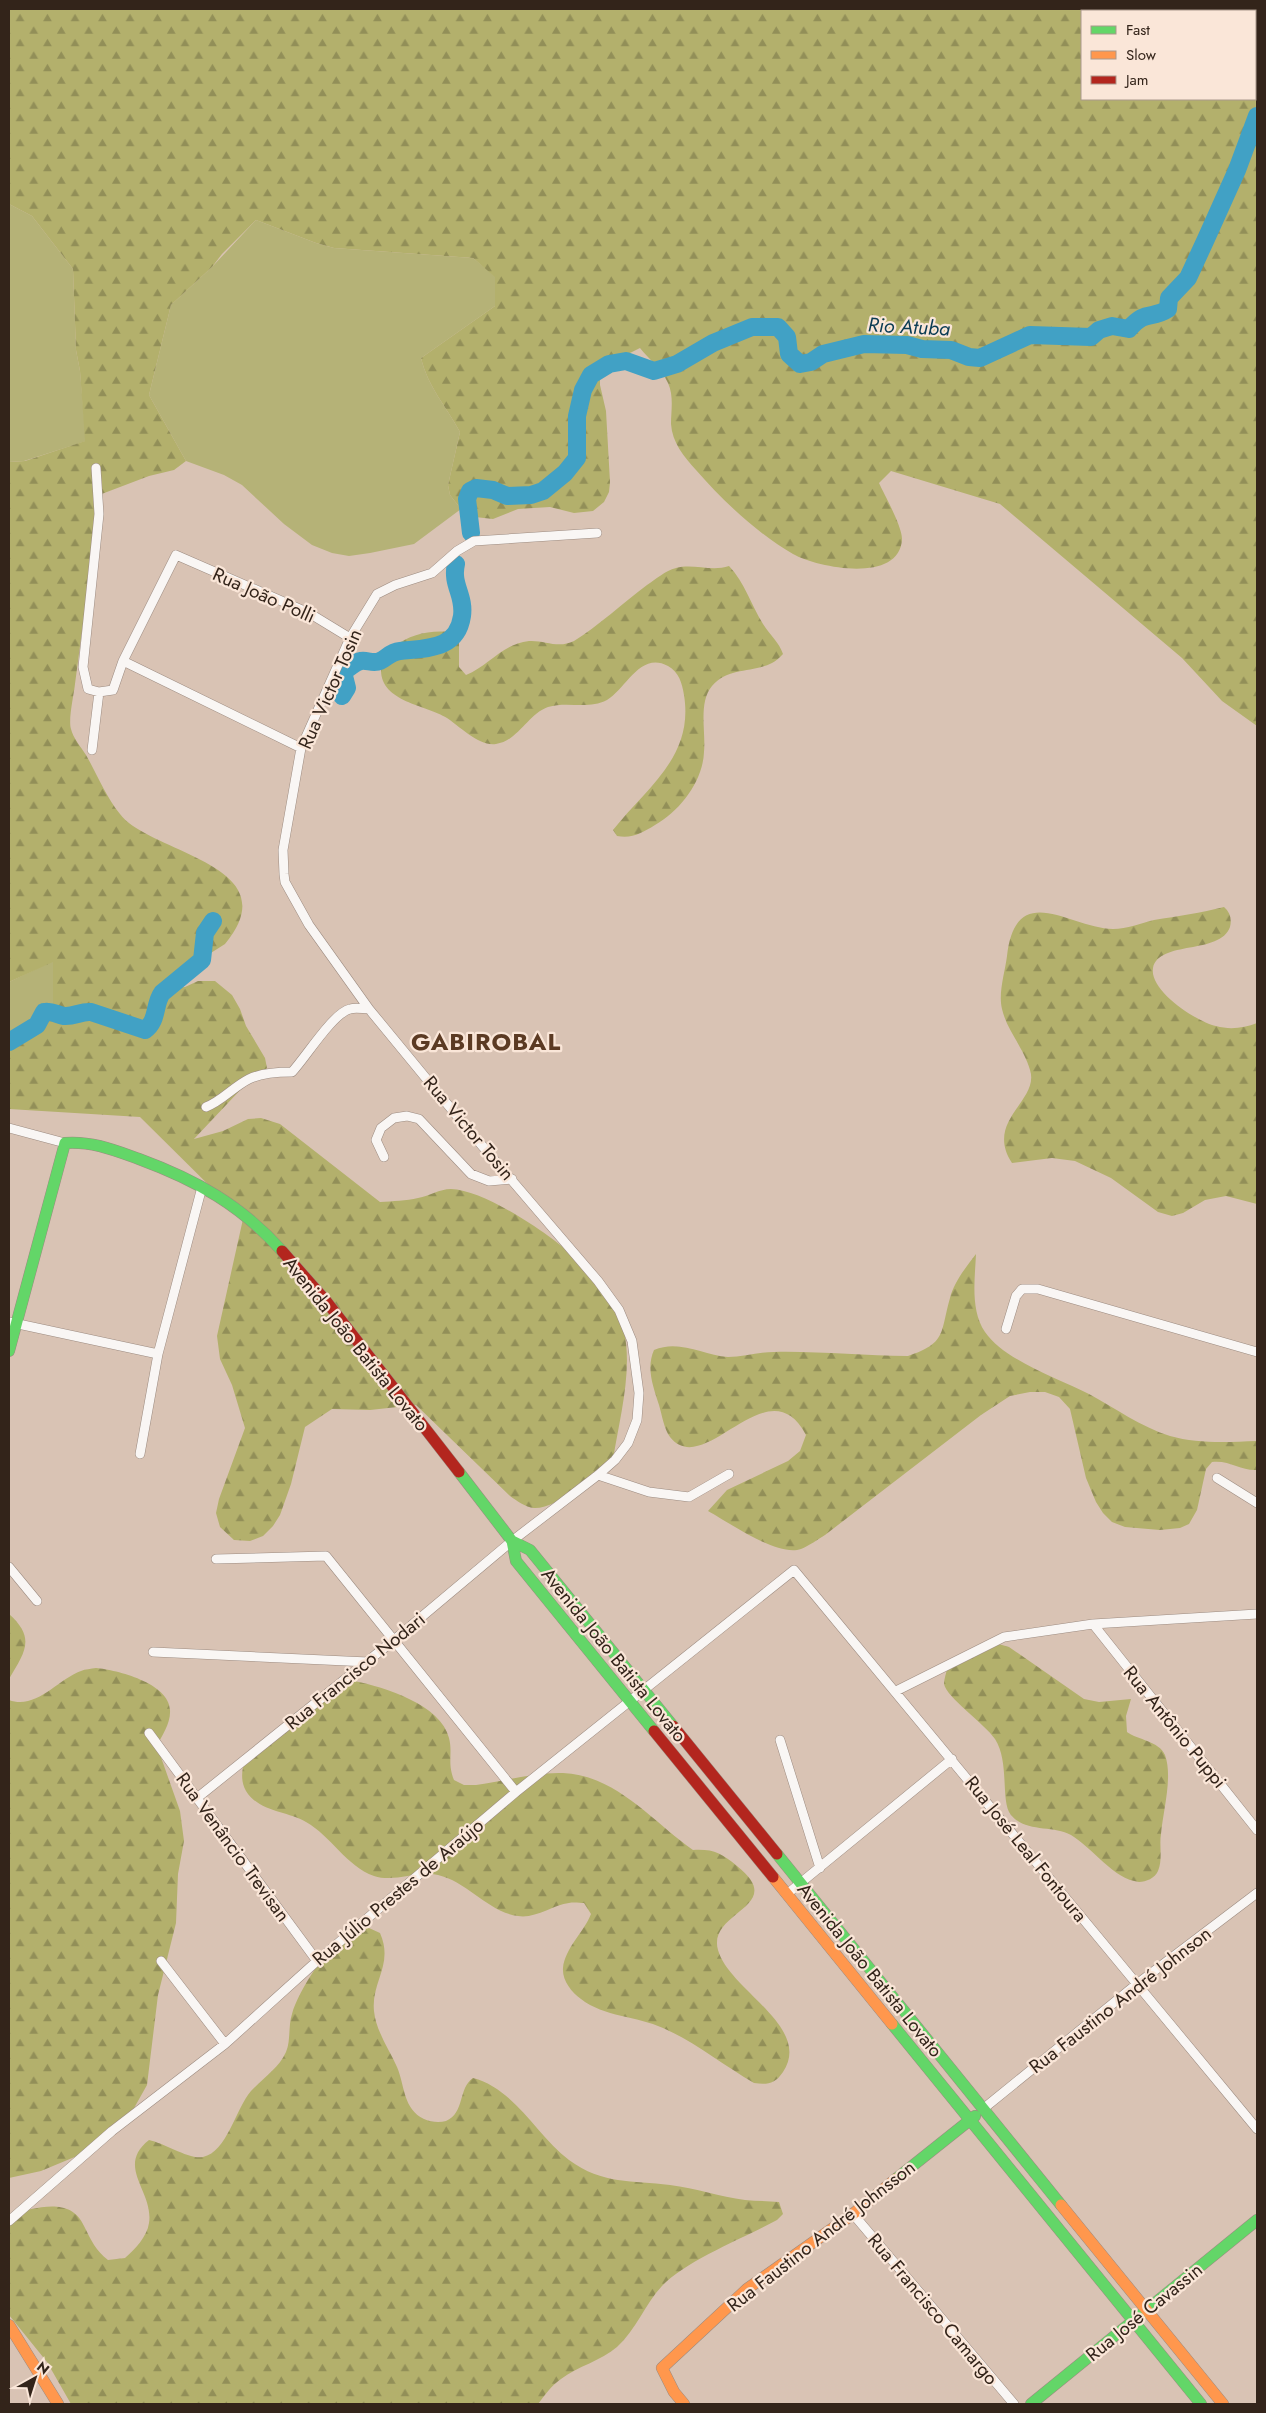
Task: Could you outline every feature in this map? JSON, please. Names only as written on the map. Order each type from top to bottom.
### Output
[{"type":"street","points":[[96,468],[99,514],[82,667],[88,689],[98,692],[113,690],[123,660],[301,748]]},
{"type":"street","name":"Rua Victor Tosin","points":[[512,1541],[598,1475],[615,1460],[628,1443],[637,1420],[639,1393],[632,1341],[619,1310],[598,1281],[461,1121],[370,1009],[309,925],[285,882],[282,850],[301,748],[350,638],[377,594],[395,585],[432,573],[456,551],[474,542],[598,533]]},
{"type":"street","name":"Rua João Polli","points":[[123,660],[176,555],[309,613],[350,638]]},
{"type":"street","points":[[92,750],[98,692]]},
{"type":"street","points":[[206,1107],[217,1103],[250,1078],[276,1072],[292,1072],[314,1046],[334,1017],[349,1009],[370,1009]]},
{"type":"street","points":[[384,1157],[376,1140],[381,1128],[394,1118],[407,1116],[419,1119],[471,1174],[489,1181],[512,1179]]},
{"type":"street","points":[[9,1128],[65,1143],[12,1323],[9,1351]]},
{"type":"street","name":"Avenida João Batista Lovato","points":[[65,1143],[81,1142],[104,1146],[147,1160],[230,1203],[263,1230],[326,1301],[512,1541],[530,1550],[642,1691],[1223,2404]]},
{"type":"street","points":[[140,1454],[158,1354],[202,1187]]},
{"type":"street","points":[[1006,1329],[1016,1296],[1022,1289],[1038,1289],[1257,1352]]},
{"type":"street","points":[[12,1323],[158,1354]]},
{"type":"street","points":[[598,1475],[649,1492],[689,1497],[728,1474]]},
{"type":"street","points":[[1218,1478],[1257,1504]]},
{"type":"street","name":"Avenida João Batista Lovato","points":[[512,1541],[516,1561],[1201,2404]]},
{"type":"street","name":"Rua Francisco Nodari","points":[[197,1798],[368,1662],[512,1541]]},
{"type":"street","points":[[216,1559],[326,1556],[516,1792]]},
{"type":"street","points":[[9,1567],[37,1601]]},
{"type":"street","name":"Rua Júlio Prestes de Araújo","points":[[9,2221],[112,2131],[225,2044],[317,1961],[516,1792],[794,1570]]},
{"type":"street","name":"Rua José Leal Fontoura","points":[[794,1570],[1257,2129]]},
{"type":"street","points":[[896,1691],[1004,1636],[1093,1624],[1257,1614]]},
{"type":"street","name":"Rua Antônio Puppi","points":[[1093,1624],[1257,1830]]},
{"type":"street","points":[[153,1652],[368,1662]]},
{"type":"street","name":"Rua Venâncio Trevisan","points":[[149,1733],[317,1961]]},
{"type":"street","points":[[780,1740],[820,1868]]},
{"type":"street","points":[[787,1894],[952,1759]]},
{"type":"street","name":"Rua Faustino André Johnson","points":[[983,2109],[1137,1984],[1257,1893]]},
{"type":"street","points":[[161,1961],[225,2044]]},
{"type":"street","name":"Rua Faustino André Johnsson","points":[[684,2404],[674,2392],[662,2368],[747,2289],[853,2214],[983,2109]]},
{"type":"street","name":"Rua Francisco Camargo","points":[[853,2214],[1014,2404]]},
{"type":"street","name":"Rua José Cavassin","points":[[1031,2404],[1257,2220]]},
{"type":"street","points":[[1100,2280],[1113,2270]]},
{"type":"street","points":[[9,2325],[58,2404]]},
{"type":"shaded area","points":[[9,204],[32,216],[73,269],[76,350],[80,371],[86,441],[24,461],[9,462]]},
{"type":"shaded area","points":[[256,220],[334,248],[473,258],[495,276],[495,306],[421,358],[428,378],[460,432],[448,485],[450,495],[461,509],[414,544],[349,556],[332,553],[312,545],[284,524],[242,485],[224,475],[186,461],[149,395],[171,305],[212,267]]},
{"type":"shaded area","points":[[53,961],[53,1005],[9,1034],[9,982]]},
{"type":"green space","points":[[9,9],[1257,9],[1257,726],[1222,701],[1182,658],[1000,504],[891,471],[879,483],[896,519],[902,539],[898,553],[888,562],[873,567],[856,569],[820,564],[793,554],[767,537],[741,516],[706,482],[683,454],[676,443],[672,431],[672,398],[666,378],[640,348],[600,368],[600,385],[606,411],[610,482],[609,492],[604,502],[593,511],[574,513],[550,507],[518,509],[493,519],[475,517],[461,509],[450,495],[448,485],[460,432],[428,378],[421,358],[495,306],[495,277],[473,258],[334,248],[256,220],[222,254],[212,267],[171,305],[149,395],[186,461],[174,470],[149,476],[99,495],[70,725],[75,739],[120,814],[136,828],[208,864],[229,878],[241,896],[241,917],[225,944],[154,989],[185,987],[198,981],[215,981],[232,995],[240,1009],[246,1026],[265,1058],[267,1068],[257,1078],[244,1086],[194,1139],[223,1131],[248,1119],[261,1118],[280,1124],[380,1202],[413,1199],[447,1189],[466,1191],[519,1216],[579,1261],[605,1295],[624,1331],[627,1363],[626,1379],[613,1460],[576,1490],[554,1503],[534,1508],[524,1505],[510,1496],[416,1405],[370,1410],[332,1409],[305,1427],[291,1484],[280,1515],[273,1526],[263,1536],[250,1541],[234,1540],[220,1527],[216,1513],[219,1499],[245,1428],[232,1385],[220,1359],[217,1336],[243,1219],[140,1117],[9,1109],[9,1034],[53,1005],[53,962],[9,982],[9,462],[25,461],[85,441],[80,371],[76,350],[73,269],[32,216],[9,204]]},
{"type":"green space","points":[[689,566],[722,568],[729,566],[744,587],[759,617],[783,654],[764,666],[725,676],[712,686],[705,701],[703,763],[695,784],[673,812],[637,835],[617,836],[613,830],[665,770],[675,754],[682,736],[685,717],[684,695],[681,682],[672,668],[658,663],[649,663],[634,673],[607,700],[585,705],[555,705],[548,707],[535,715],[511,738],[496,744],[483,742],[447,718],[396,696],[388,689],[383,680],[381,666],[386,654],[390,649],[413,636],[427,632],[450,632],[459,641],[459,667],[466,675],[511,646],[519,643],[535,641],[562,644],[574,641],[647,585],[672,569]]},
{"type":"green space","points":[[1224,907],[1229,913],[1231,921],[1230,927],[1224,936],[1203,945],[1166,954],[1158,959],[1153,968],[1154,977],[1158,986],[1176,1004],[1208,1023],[1232,1028],[1257,1023],[1257,1204],[1226,1196],[1205,1200],[1183,1213],[1172,1216],[1158,1212],[1111,1178],[1075,1161],[1052,1158],[1012,1163],[1005,1148],[1004,1135],[1008,1123],[1027,1092],[1031,1081],[1030,1070],[1024,1054],[1004,1017],[1001,996],[1012,932],[1021,919],[1033,913],[1048,913],[1097,927],[1118,929]]},
{"type":"green space","points":[[976,1254],[974,1294],[977,1314],[985,1332],[1005,1351],[1033,1368],[1089,1394],[1138,1422],[1170,1436],[1202,1441],[1257,1441],[1257,1470],[1212,1462],[1206,1469],[1197,1510],[1189,1524],[1180,1528],[1160,1530],[1125,1527],[1112,1522],[1096,1502],[1086,1478],[1070,1409],[1059,1397],[1045,1392],[1030,1392],[1010,1396],[981,1415],[825,1535],[801,1549],[791,1550],[767,1544],[708,1511],[727,1490],[788,1461],[800,1451],[806,1435],[791,1416],[774,1411],[755,1416],[701,1445],[684,1447],[670,1437],[665,1426],[651,1377],[650,1370],[654,1350],[673,1346],[728,1357],[768,1352],[908,1356],[930,1346],[940,1335],[954,1286]]},
{"type":"green space","points":[[9,1614],[23,1630],[25,1645],[20,1661],[9,1679]]},
{"type":"green space","points":[[995,1643],[1009,1647],[1084,1699],[1099,1702],[1131,1699],[1126,1716],[1127,1732],[1162,1750],[1167,1764],[1168,1784],[1160,1862],[1158,1871],[1153,1878],[1142,1882],[1130,1880],[1112,1869],[1071,1835],[1056,1830],[1032,1827],[1017,1821],[1011,1815],[1006,1801],[1000,1748],[990,1733],[952,1696],[944,1684],[947,1669]]},
{"type":"green space","points":[[96,1668],[128,1675],[152,1685],[161,1692],[170,1710],[166,1729],[157,1746],[180,1811],[184,1841],[178,1874],[176,1923],[158,1995],[147,2085],[129,2117],[77,2156],[41,2171],[9,2178],[9,1700],[19,1702],[37,1698],[72,1675],[83,1670]]},
{"type":"green space","points":[[354,1681],[381,1688],[410,1699],[435,1716],[444,1726],[449,1738],[451,1768],[454,1780],[464,1785],[476,1785],[552,1773],[582,1776],[600,1782],[617,1791],[693,1850],[706,1850],[717,1853],[737,1866],[751,1880],[754,1891],[751,1900],[724,1926],[718,1937],[718,1950],[725,1965],[779,2024],[787,2040],[789,2055],[780,2076],[770,2083],[754,2083],[698,2047],[663,2028],[610,2013],[590,2005],[577,1996],[566,1981],[563,1968],[567,1954],[591,1914],[584,1903],[569,1903],[531,1916],[518,1916],[497,1909],[459,1884],[438,1875],[422,1874],[390,1878],[374,1876],[355,1865],[306,1822],[266,1807],[252,1798],[246,1791],[242,1779],[245,1758],[343,1684]]},
{"type":"green space","points":[[369,1928],[380,1933],[385,1954],[374,2000],[375,2018],[380,2033],[400,2074],[408,2103],[417,2115],[435,2122],[446,2121],[456,2112],[468,2082],[473,2078],[501,2092],[513,2102],[557,2150],[569,2160],[594,2174],[618,2180],[680,2186],[736,2199],[779,2202],[783,2214],[777,2220],[701,2258],[673,2276],[656,2293],[630,2333],[617,2347],[561,2379],[538,2404],[71,2404],[47,2362],[9,2315],[9,2214],[51,2206],[70,2210],[78,2216],[94,2245],[104,2257],[108,2260],[125,2258],[143,2238],[149,2223],[149,2211],[135,2170],[135,2160],[139,2150],[149,2140],[184,2154],[198,2157],[203,2157],[219,2147],[251,2091],[283,2058],[288,2047],[291,2019],[295,2004],[308,1980],[326,1954],[345,1935],[356,1929]]},
{"type":"waterway","name":"Rio Atuba","points":[[471,533],[467,499],[470,491],[476,488],[493,490],[507,496],[531,495],[543,491],[565,473],[577,458],[577,416],[583,390],[591,375],[609,364],[626,361],[654,371],[677,364],[713,343],[752,327],[778,327],[787,337],[789,354],[800,364],[811,362],[823,354],[864,344],[907,345],[922,349],[951,350],[969,357],[980,358],[1030,335],[1091,337],[1099,330],[1112,326],[1129,329],[1140,319],[1168,309],[1169,298],[1188,278],[1237,170],[1257,116]]},
{"type":"waterway","name":"Rio Atuba","points":[[342,696],[347,688],[344,676],[345,671],[357,662],[377,662],[397,652],[430,648],[447,641],[454,635],[459,627],[462,616],[462,602],[455,578],[456,564]]},
{"type":"waterway","name":"Rio Atuba","points":[[9,1042],[37,1025],[44,1012],[68,1016],[91,1012],[145,1030],[152,1022],[162,993],[202,960],[205,933],[213,921]]},
{"type":"traffic: fast","points":[[9,1351],[65,1143],[84,1143],[121,1152],[180,1176],[234,1207],[282,1251]]},
{"type":"traffic: fast","points":[[459,1472],[512,1541],[516,1561],[654,1731]]},
{"type":"traffic: fast","points":[[512,1541],[530,1550],[673,1726]]},
{"type":"traffic: fast","points":[[777,1854],[1061,2205]]},
{"type":"traffic: fast","points":[[892,2024],[1201,2404]]},
{"type":"traffic: fast","points":[[896,2179],[975,2116]]},
{"type":"traffic: fast","points":[[1031,2404],[1257,2220]]},
{"type":"traffic: slow","points":[[773,1877],[892,2024]]},
{"type":"traffic: slow","points":[[684,2404],[674,2392],[662,2368],[747,2289],[853,2214],[896,2179]]},
{"type":"traffic: slow","points":[[1061,2205],[1223,2404]]},
{"type":"traffic: slow","points":[[9,2325],[58,2404]]},
{"type":"traffic: jam","points":[[282,1251],[326,1301],[459,1472]]},
{"type":"traffic: jam","points":[[673,1726],[777,1854]]},
{"type":"traffic: jam","points":[[654,1731],[773,1877]]},
{"type":"district","name":"GABIROBAL","points":[[486,1041]]}]
